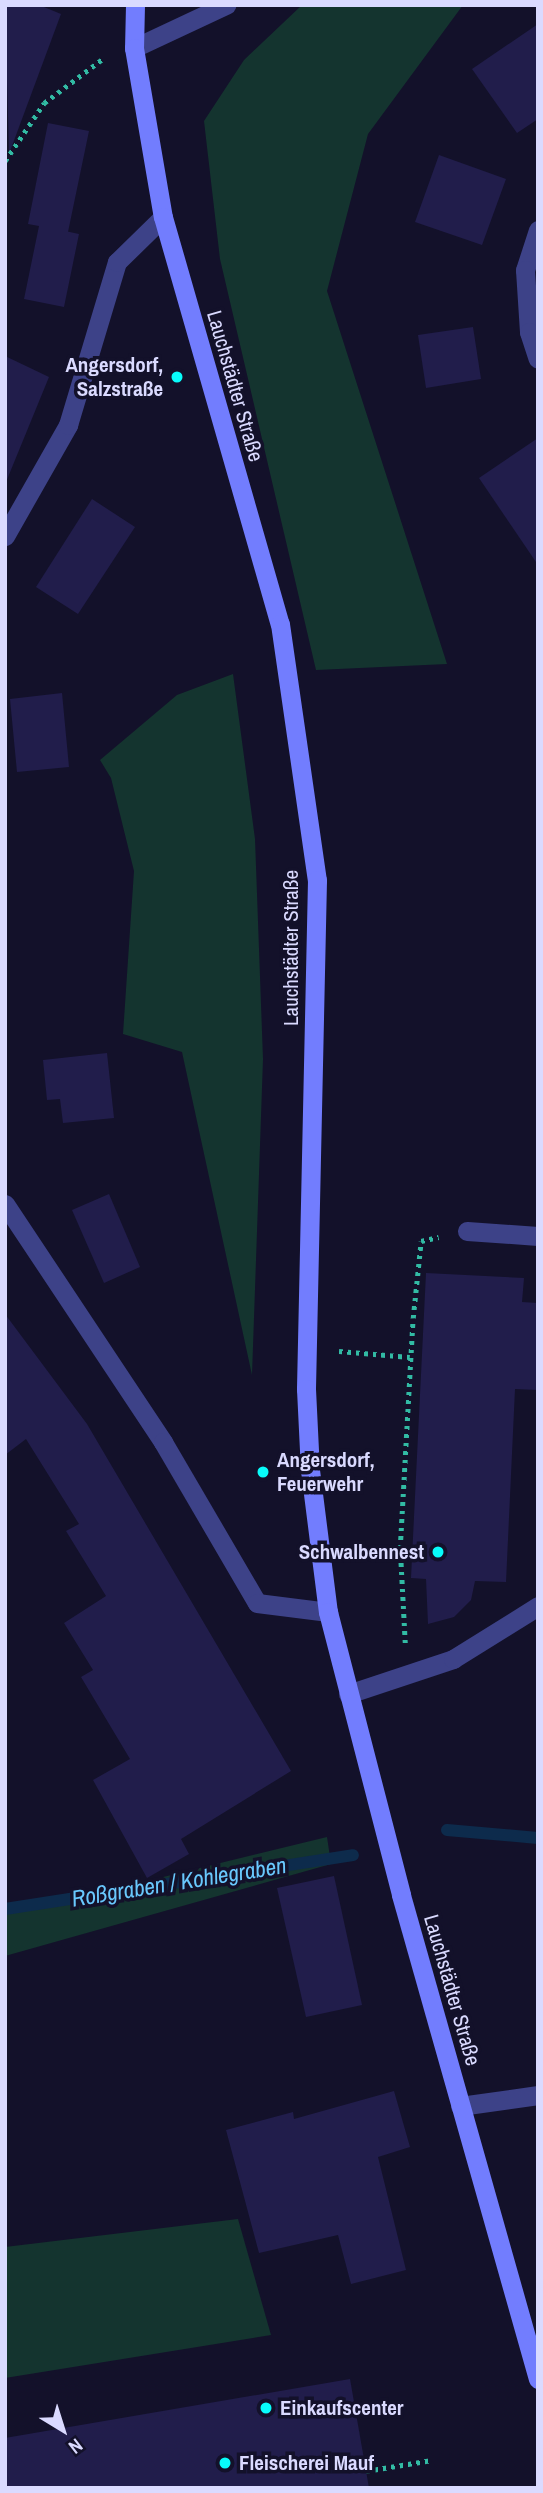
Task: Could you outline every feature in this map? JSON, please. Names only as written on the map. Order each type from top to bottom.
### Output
[{"type":"main road","name":"Lauchstädter Straße","points":[[135,5],[134,48],[163,217],[280,624],[317,880],[307,1349],[310,1471],[328,1612],[460,2106],[538,2379]]},
{"type":"street","points":[[134,48],[226,5]]},
{"type":"street","points":[[5,536],[68,425],[117,262],[163,217]]},
{"type":"street","points":[[538,230],[525,270],[529,332],[538,359]]},
{"type":"street","points":[[5,1204],[163,1442],[257,1603],[328,1612]]},
{"type":"street","points":[[467,1231],[538,1236]]},
{"type":"street","points":[[348,1693],[407,1677],[453,1659],[538,1606]]},
{"type":"street","points":[[460,2106],[538,2095]]},
{"type":"path","points":[[5,161],[44,103],[95,60],[134,48]]},
{"type":"path","points":[[407,1677],[400,1548],[410,1357],[421,1241]]},
{"type":"path","points":[[307,1349],[410,1357]]},
{"type":"path","points":[[320,1548],[400,1548]]},
{"type":"path","points":[[366,2471],[432,2460]]},
{"type":"green space","points":[[302,5],[463,5],[368,134],[327,291],[447,664],[316,670],[220,259],[204,121],[244,60]]},
{"type":"green space","points":[[233,674],[255,839],[263,1059],[252,1375],[182,1052],[123,1034],[134,871],[111,778],[100,760],[177,695]]},
{"type":"green space","points":[[327,1837],[331,1864],[5,1956],[5,1904],[151,1880]]},
{"type":"green space","points":[[238,2219],[271,2335],[5,2378],[5,2247]]},
{"type":"building","points":[[5,5],[39,5],[61,14],[9,154]]},
{"type":"building","points":[[538,24],[538,119],[517,133],[472,69]]},
{"type":"building","points":[[48,123],[89,131],[68,232],[79,234],[64,307],[24,299],[39,226],[28,224]]},
{"type":"building","points":[[439,155],[506,179],[482,245],[415,222]]},
{"type":"building","points":[[473,327],[481,379],[426,388],[418,335]]},
{"type":"building","points":[[5,356],[49,377],[6,482],[5,481]]},
{"type":"building","points":[[538,438],[538,565],[479,478]]},
{"type":"building","points":[[92,499],[135,527],[78,614],[36,587]]},
{"type":"building","points":[[62,693],[69,767],[17,772],[10,699]]},
{"type":"building","points":[[107,1053],[114,1118],[63,1123],[60,1099],[47,1100],[43,1060]]},
{"type":"building","points":[[109,1194],[140,1267],[104,1283],[72,1210]]},
{"type":"building","points":[[426,1273],[524,1278],[522,1302],[538,1303],[538,1390],[515,1389],[506,1582],[475,1581],[471,1600],[454,1617],[428,1624],[426,1579],[411,1578]]},
{"type":"building","points":[[5,1314],[87,1424],[291,1771],[181,1839],[189,1854],[147,1878],[93,1780],[130,1759],[81,1677],[93,1670],[64,1623],[106,1596],[66,1531],[79,1524],[26,1439],[5,1455]]},
{"type":"building","points":[[334,1876],[362,2005],[306,2017],[277,1888]]},
{"type":"building","points":[[394,2091],[410,2147],[378,2157],[406,2270],[351,2284],[338,2235],[259,2253],[226,2130],[293,2112],[294,2119]]},
{"type":"building","name":"Einkaufscenter","points":[[350,2379],[369,2488],[5,2488],[5,2438]]},
{"type":"waterway","points":[[447,1830],[538,1838]]},
{"type":"waterway","name":"Roßgraben / Kohlegraben","points":[[5,1909],[353,1855]]},
{"type":"place","name":"Angersdorf, Salzstraße","points":[[177,377]]},
{"type":"place","name":"Angersdorf, Feuerwehr","points":[[263,1472]]},
{"type":"place","name":"Schwalbennest","points":[[438,1552]]},
{"type":"place","name":"Einkaufscenter","points":[[266,2408]]},
{"type":"place","name":"Fleischerei Mauf","points":[[225,2463]]}]
